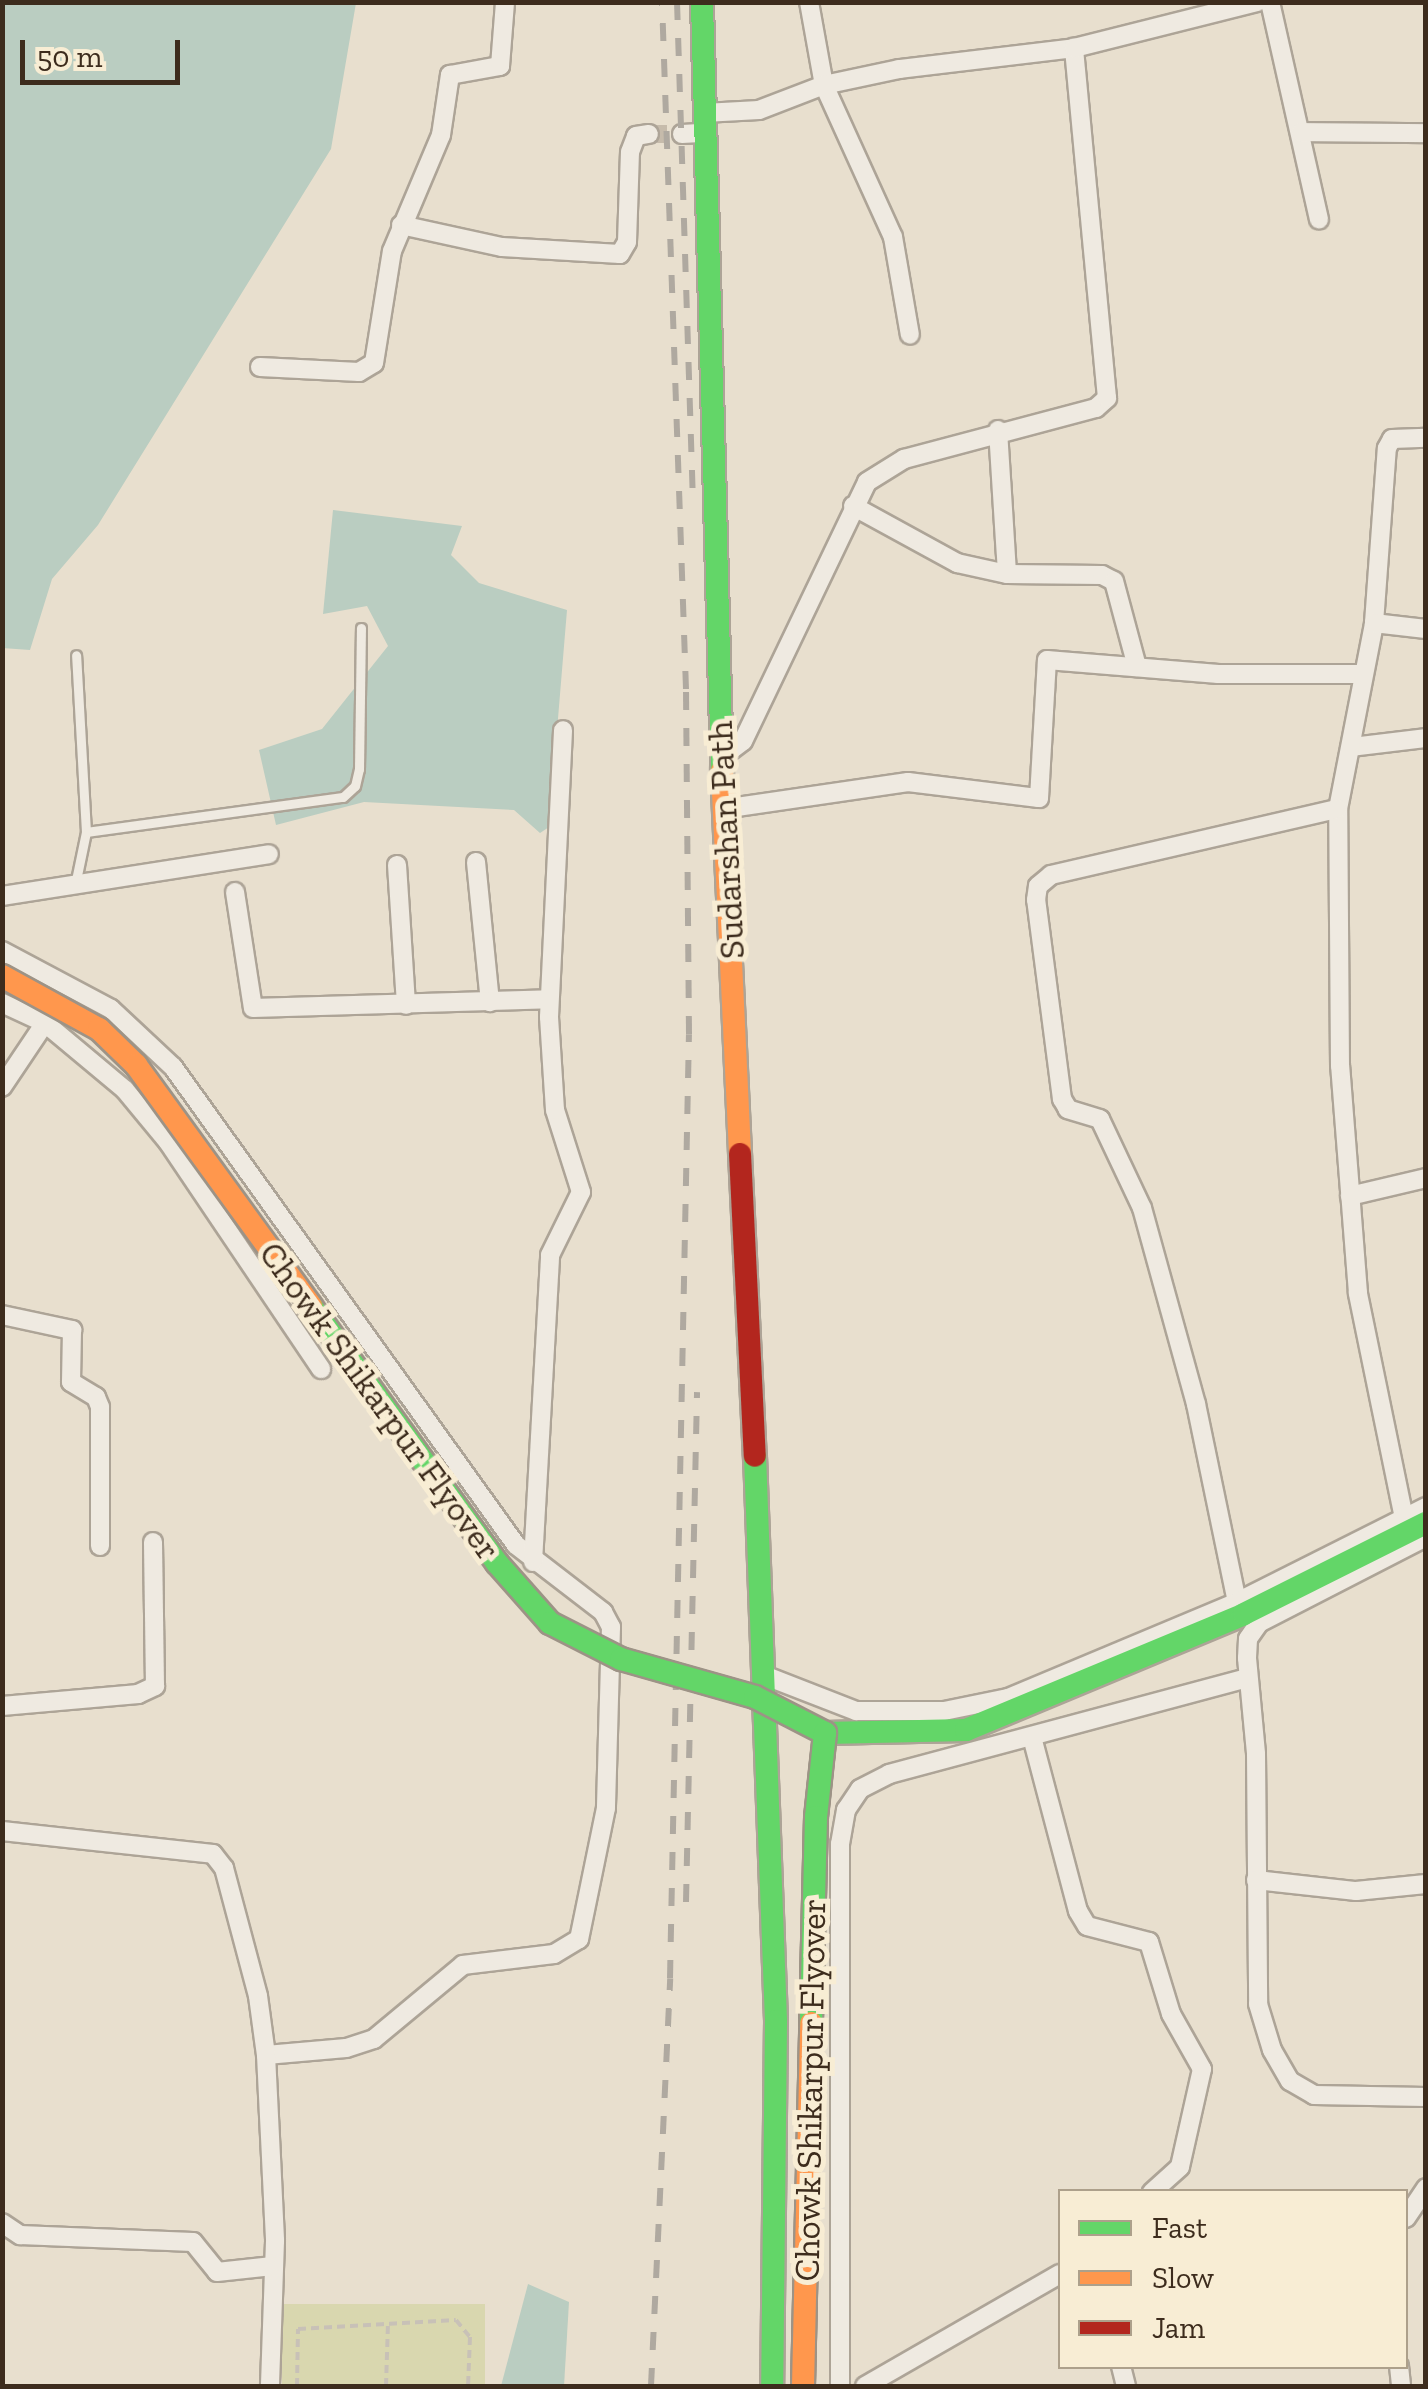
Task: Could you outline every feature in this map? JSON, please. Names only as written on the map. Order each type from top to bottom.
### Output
[{"type":"main road","name":"Sudarshan Path","points":[[702,2],[697,126],[723,809],[766,1676],[776,2021],[772,2386]]},
{"type":"main road","name":"Chowk Shikarpur Flyover","points":[[2,976],[99,1030],[136,1065],[497,1564],[550,1622],[621,1659],[755,1697],[825,1733],[966,1730],[1244,1614],[1415,1520]]},
{"type":"main road","name":"Chowk Shikarpur Flyover","points":[[803,2386],[816,1817],[825,1733]]},
{"type":"street","points":[[260,368],[368,370],[401,226],[441,135],[450,76],[500,66],[505,2]]},
{"type":"street","points":[[808,2],[824,85],[893,238],[910,335]]},
{"type":"street","points":[[697,126],[758,110],[824,85],[899,69],[1074,48],[1257,2]]},
{"type":"street","points":[[1270,2],[1319,220]]},
{"type":"street","points":[[722,757],[744,741],[812,604],[852,506],[884,468],[998,430],[1096,408],[1110,386],[1074,48]]},
{"type":"street","points":[[1300,132],[1426,134]]},
{"type":"street","points":[[401,226],[502,246],[620,254],[628,242],[630,152],[636,136],[649,134]]},
{"type":"street","points":[[998,430],[1007,574]]},
{"type":"street","points":[[1415,1520],[1358,1294],[1340,1066],[1338,809],[1360,674],[1374,623],[1387,448],[1392,440],[1426,438]]},
{"type":"street","points":[[852,506],[957,563],[1007,574],[1102,575],[1114,581],[1137,667]]},
{"type":"street","points":[[1374,623],[1426,629]]},
{"type":"street","points":[[723,809],[908,782],[1039,798],[1047,660],[1360,674]]},
{"type":"street","points":[[533,1562],[550,1255],[581,1192],[554,1110],[549,999],[563,730]]},
{"type":"street","points":[[1351,747],[1426,738]]},
{"type":"street","points":[[1237,1602],[1196,1404],[1142,1208],[1100,1120],[1068,1110],[1062,1099],[1036,900],[1038,886],[1052,876],[1338,809]]},
{"type":"street","points":[[2,896],[268,854]]},
{"type":"street","points":[[476,862],[490,1002]]},
{"type":"street","points":[[397,865],[406,1005]]},
{"type":"street","points":[[234,892],[252,1008],[549,999]]},
{"type":"street","points":[[2,951],[110,1009],[173,1067],[533,1562],[603,1612],[611,1627],[606,1808],[579,1939],[554,1954],[463,1965],[374,2039],[346,2048],[266,2054]]},
{"type":"street","points":[[2,1003],[45,1023],[89,1055],[168,1142],[322,1369]]},
{"type":"street","points":[[2,1088],[45,1023]]},
{"type":"street","points":[[1350,1196],[1426,1178]]},
{"type":"street","points":[[2,1315],[72,1330],[70,1382],[96,1397],[100,1407],[100,1546]]},
{"type":"street","points":[[766,1676],[856,1711],[944,1711],[1008,1698],[1237,1602],[1415,1520],[1426,1507]]},
{"type":"street","points":[[1426,1537],[1259,1623],[1248,1639],[1247,1678],[1256,1754],[1258,2004],[1290,2081],[1314,2095],[1426,2098]]},
{"type":"street","points":[[2,1706],[138,1694],[155,1686],[153,1542]]},
{"type":"street","points":[[840,2386],[840,1844],[846,1810],[860,1789],[889,1774],[1247,1678]]},
{"type":"street","points":[[1032,1737],[1078,1911],[1099,1931],[1149,1942],[1172,2014],[1202,2069],[1184,2157],[1173,2177],[1156,2189]]},
{"type":"street","points":[[2,1831],[216,1856],[258,1996],[266,2054],[273,2266],[270,2386]]},
{"type":"street","points":[[1256,1880],[1356,1892],[1426,1884]]},
{"type":"street","points":[[1408,2215],[1426,2188]]},
{"type":"street","points":[[2,2224],[20,2235],[193,2242],[217,2272],[273,2266]]},
{"type":"street","points":[[865,2386],[1058,2275]]},
{"type":"lane","points":[[86,832],[343,797],[355,786],[359,769],[361,628]]},
{"type":"lane","points":[[74,887],[86,832],[76,655]]},
{"type":"path","points":[[297,2386],[298,2330],[456,2320],[470,2337],[468,2386]]},
{"type":"path","points":[[386,2386],[388,2324]]},
{"type":"shaded area","points":[[2,3],[356,3],[331,149],[98,525],[52,579],[30,650],[2,648]]},
{"type":"shaded area","points":[[333,510],[462,526],[451,555],[479,583],[567,610],[549,827],[540,833],[514,810],[364,802],[276,825],[259,750],[322,729],[388,646],[367,606],[323,614]]},
{"type":"shaded area","points":[[528,2284],[569,2302],[564,2386],[501,2386]]},
{"type":"shaded area","points":[[282,2304],[485,2304],[485,2386],[282,2386]]},
{"type":"tunnel","points":[[649,134],[682,134]]},
{"type":"railway","points":[[651,2386],[670,1978],[689,1034],[686,689],[662,2]]},
{"type":"railway","points":[[677,2],[693,502]]},
{"type":"railway","points":[[686,1902],[697,1392]]},
{"type":"traffic: fast","points":[[702,2],[722,771]]},
{"type":"traffic: fast","points":[[311,1306],[497,1563],[550,1623],[621,1659],[755,1697],[825,1733],[816,1817],[811,2023]]},
{"type":"traffic: fast","points":[[755,1456],[776,2021],[772,2386]]},
{"type":"traffic: fast","points":[[825,1733],[966,1730],[1244,1614],[1426,1523]]},
{"type":"traffic: slow","points":[[722,771],[740,1154]]},
{"type":"traffic: slow","points":[[2,976],[99,1029],[136,1065],[311,1306]]},
{"type":"traffic: slow","points":[[803,2386],[811,2023]]},
{"type":"traffic: jam","points":[[740,1154],[755,1456]]}]
